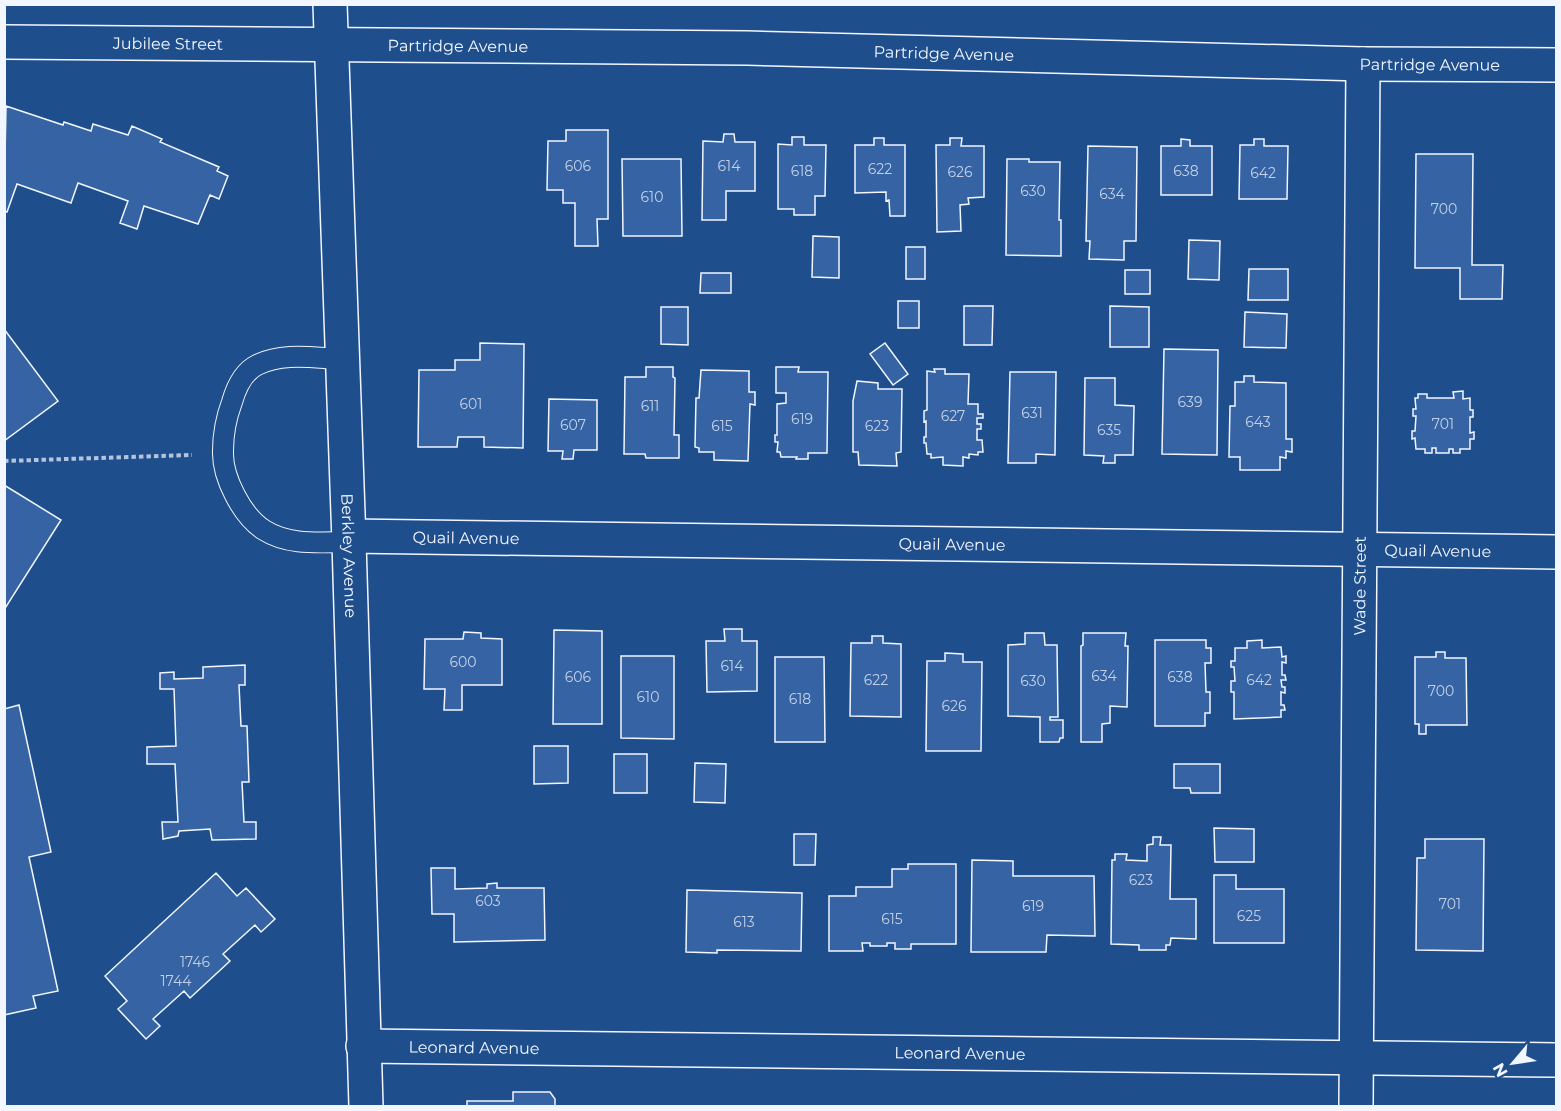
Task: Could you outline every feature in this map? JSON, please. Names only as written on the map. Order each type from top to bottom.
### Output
[{"type":"street","name":"Berkley Avenue","points":[[330,4],[366,1107]]},
{"type":"street","name":"Jubilee Street","points":[[4,42],[331,45]]},
{"type":"street","name":"Partridge Avenue","points":[[331,45],[759,49],[1363,64],[1557,65]]},
{"type":"street","name":"Wade Street","points":[[1356,1107],[1363,64]]},
{"type":"street","name":"Quail Avenue","points":[[349,539],[1557,552]]},
{"type":"street","name":"Leonard Avenue","points":[[363,1046],[1557,1060]]},
{"type":"lane","points":[[342,359],[278,357],[255,366],[238,384],[226,419],[223,454],[232,490],[243,510],[264,530],[289,541],[349,539]]},
{"type":"path","points":[[4,461],[223,454]]},
{"type":"building","points":[[6,106],[63,125],[64,122],[91,131],[93,124],[128,135],[132,126],[162,139],[160,142],[219,167],[217,171],[228,176],[219,199],[210,195],[198,224],[144,206],[137,229],[120,223],[128,201],[78,183],[71,203],[17,184],[7,212],[4,211]]},
{"type":"building","points":[[566,130],[608,130],[608,219],[597,219],[598,246],[575,246],[575,203],[563,203],[563,190],[547,190],[548,141],[566,141]]},
{"type":"building","points":[[724,134],[734,134],[735,142],[755,142],[755,191],[726,191],[726,220],[702,220],[703,141],[723,142]]},
{"type":"building","points":[[792,137],[804,137],[804,145],[826,145],[825,196],[815,196],[815,215],[794,215],[794,209],[778,209],[778,144],[792,145]]},
{"type":"building","points":[[874,138],[884,138],[884,145],[905,145],[905,216],[890,216],[886,192],[855,193],[855,145],[874,145]]},
{"type":"building","points":[[950,138],[962,138],[961,146],[984,146],[984,197],[968,198],[969,204],[960,205],[961,231],[937,232],[936,145],[950,145]]},
{"type":"building","points":[[1181,139],[1190,140],[1190,146],[1212,146],[1212,195],[1161,195],[1161,146],[1181,146]]},
{"type":"building","points":[[1254,139],[1264,139],[1264,146],[1288,146],[1287,199],[1239,199],[1240,145],[1254,145]]},
{"type":"building","points":[[1088,146],[1137,147],[1136,241],[1124,241],[1124,260],[1089,259],[1090,241],[1086,241]]},
{"type":"building","points":[[1416,154],[1473,154],[1472,265],[1503,265],[1502,299],[1460,299],[1460,268],[1415,268]]},
{"type":"building","points":[[622,159],[681,159],[682,236],[623,236]]},
{"type":"building","points":[[1007,159],[1060,162],[1061,256],[1006,255]]},
{"type":"building","points":[[813,236],[839,237],[839,278],[812,277]]},
{"type":"building","points":[[1189,240],[1220,241],[1219,280],[1188,279]]},
{"type":"building","points":[[906,247],[925,247],[925,279],[906,279]]},
{"type":"building","points":[[1249,269],[1288,269],[1288,300],[1248,300]]},
{"type":"building","points":[[1125,270],[1150,270],[1150,294],[1125,294]]},
{"type":"building","points":[[701,273],[731,273],[731,293],[700,293]]},
{"type":"building","points":[[898,301],[919,301],[919,328],[898,328]]},
{"type":"building","points":[[964,306],[993,306],[992,345],[964,345]]},
{"type":"building","points":[[1110,306],[1149,307],[1149,347],[1110,347]]},
{"type":"building","points":[[661,307],[688,307],[688,345],[661,344]]},
{"type":"building","points":[[1245,312],[1287,314],[1286,348],[1244,347]]},
{"type":"building","points":[[4,329],[58,401],[4,441]]},
{"type":"building","points":[[480,343],[524,344],[523,448],[484,447],[484,437],[458,437],[457,447],[418,447],[419,370],[455,370],[455,360],[480,360]]},
{"type":"building","points":[[885,343],[908,374],[893,385],[870,354]]},
{"type":"building","points":[[1164,349],[1218,350],[1217,455],[1162,454]]},
{"type":"building","points":[[646,367],[673,367],[675,378],[674,435],[679,435],[679,458],[646,458],[645,454],[624,454],[625,377],[646,377]]},
{"type":"building","points":[[776,367],[799,367],[798,372],[828,372],[827,453],[808,453],[808,459],[796,459],[797,457],[781,457],[780,452],[777,452],[778,442],[775,442],[775,435],[777,435],[777,404],[786,403],[786,393],[776,393]]},
{"type":"building","points":[[934,369],[945,369],[945,374],[969,374],[968,404],[978,404],[978,414],[983,414],[983,418],[977,418],[977,424],[981,424],[981,429],[977,429],[977,440],[982,440],[983,452],[978,452],[978,455],[969,454],[969,458],[963,457],[963,466],[943,465],[943,457],[931,458],[931,454],[927,454],[926,443],[924,443],[926,421],[924,422],[924,411],[927,410],[927,371],[935,372]]},
{"type":"building","points":[[701,370],[749,371],[749,392],[755,392],[755,405],[750,404],[748,461],[714,460],[714,452],[699,452],[699,448],[695,447],[696,398],[699,398]]},
{"type":"building","points":[[1010,372],[1056,372],[1055,455],[1036,454],[1036,463],[1008,463]]},
{"type":"building","points":[[1244,376],[1254,376],[1254,382],[1286,383],[1286,439],[1292,439],[1292,452],[1286,451],[1286,458],[1280,457],[1280,470],[1240,470],[1240,457],[1229,457],[1230,406],[1235,406],[1235,382],[1244,382]]},
{"type":"building","points":[[1085,378],[1115,378],[1115,405],[1134,406],[1133,455],[1115,455],[1115,463],[1103,463],[1104,456],[1084,455]]},
{"type":"building","points":[[857,381],[878,383],[878,389],[902,389],[901,452],[896,453],[897,466],[859,465],[858,452],[853,452],[853,401]]},
{"type":"building","points":[[1463,391],[1463,399],[1470,398],[1470,410],[1473,410],[1473,417],[1470,417],[1470,433],[1474,432],[1474,439],[1470,439],[1470,449],[1460,449],[1460,453],[1453,453],[1453,449],[1449,449],[1449,453],[1436,453],[1436,448],[1432,448],[1432,453],[1425,453],[1425,449],[1416,449],[1412,431],[1415,431],[1416,416],[1413,416],[1413,409],[1416,409],[1415,398],[1418,398],[1418,394],[1427,394],[1427,398],[1454,398],[1453,392]]},
{"type":"building","points":[[549,399],[597,400],[597,450],[574,450],[573,459],[562,459],[563,451],[548,451]]},
{"type":"building","points":[[4,485],[61,520],[4,610]]},
{"type":"building","points":[[724,629],[742,629],[742,641],[757,641],[757,691],[707,692],[706,641],[725,641]]},
{"type":"building","points":[[554,630],[602,631],[602,724],[553,724]]},
{"type":"building","points":[[464,632],[481,633],[481,638],[502,639],[502,685],[462,685],[462,710],[444,710],[445,689],[424,689],[425,639],[463,639]]},
{"type":"building","points":[[1025,633],[1044,633],[1045,645],[1057,645],[1058,717],[1050,717],[1050,720],[1063,720],[1063,738],[1060,738],[1059,742],[1040,742],[1040,717],[1008,716],[1008,645],[1025,644]]},
{"type":"building","points":[[1083,633],[1126,633],[1125,646],[1128,646],[1127,707],[1110,706],[1110,723],[1102,724],[1102,742],[1081,742]]},
{"type":"building","points":[[872,636],[883,636],[883,643],[901,644],[901,717],[850,716],[851,643],[872,643]]},
{"type":"building","points":[[1155,640],[1206,640],[1206,648],[1211,648],[1211,663],[1205,663],[1206,692],[1210,692],[1210,713],[1205,713],[1205,726],[1155,726]]},
{"type":"building","points":[[1262,640],[1262,648],[1281,647],[1282,657],[1286,656],[1286,663],[1282,662],[1282,675],[1285,675],[1286,680],[1281,680],[1285,693],[1281,692],[1281,705],[1284,705],[1285,710],[1281,710],[1281,717],[1234,719],[1234,692],[1231,692],[1231,681],[1235,681],[1231,661],[1235,661],[1235,648],[1247,648],[1247,641]]},
{"type":"building","points":[[1436,652],[1445,652],[1445,658],[1466,658],[1467,725],[1426,725],[1426,734],[1419,734],[1419,724],[1415,724],[1415,657],[1436,657]]},
{"type":"building","points":[[945,653],[963,654],[963,662],[982,662],[981,751],[926,751],[927,661],[945,661]]},
{"type":"building","points":[[621,656],[674,656],[674,739],[621,738]]},
{"type":"building","points":[[775,657],[824,657],[825,742],[775,742]]},
{"type":"building","points":[[245,665],[245,685],[239,685],[241,726],[247,726],[249,782],[242,782],[244,822],[256,822],[256,839],[212,840],[210,829],[179,831],[178,836],[163,839],[162,822],[178,822],[175,764],[147,764],[147,747],[176,746],[174,689],[160,689],[160,673],[174,672],[174,679],[203,678],[203,667]]},
{"type":"building","points":[[19,705],[51,852],[29,857],[58,991],[33,996],[36,1008],[4,1015],[4,709]]},
{"type":"building","points":[[534,746],[568,746],[568,783],[534,784]]},
{"type":"building","points":[[614,754],[647,754],[647,793],[614,793]]},
{"type":"building","points":[[695,763],[726,764],[725,803],[694,802]]},
{"type":"building","points":[[1174,764],[1220,764],[1220,793],[1191,793],[1190,788],[1174,788]]},
{"type":"building","points":[[1214,828],[1254,829],[1254,862],[1215,862]]},
{"type":"building","points":[[794,834],[816,834],[815,865],[794,865]]},
{"type":"building","points":[[1153,837],[1161,837],[1160,845],[1171,845],[1170,899],[1196,899],[1196,939],[1171,938],[1170,945],[1166,945],[1166,950],[1139,950],[1139,945],[1111,944],[1112,860],[1115,860],[1115,854],[1127,854],[1126,860],[1147,861],[1147,845],[1153,844]]},
{"type":"building","points":[[1425,839],[1484,839],[1483,951],[1416,950],[1417,858],[1425,858]]},
{"type":"building","points":[[972,860],[1013,861],[1013,876],[1094,876],[1095,936],[1047,935],[1046,952],[971,952]]},
{"type":"building","points":[[908,864],[956,864],[956,944],[911,944],[911,949],[895,949],[895,943],[887,943],[887,946],[870,946],[870,943],[862,943],[863,951],[829,951],[829,896],[856,896],[856,887],[892,887],[892,869],[908,869]]},
{"type":"building","points":[[431,868],[455,868],[455,889],[487,888],[487,884],[497,883],[497,888],[544,888],[545,940],[454,942],[454,914],[432,914]]},
{"type":"building","points":[[216,873],[237,896],[246,888],[275,919],[261,932],[255,925],[223,954],[230,961],[190,998],[184,991],[153,1019],[160,1026],[146,1039],[118,1009],[127,1001],[105,976]]},
{"type":"building","points":[[1214,875],[1236,875],[1236,889],[1284,889],[1284,943],[1214,943]]},
{"type":"building","points":[[687,890],[802,893],[801,951],[686,952]]},
{"type":"building","points":[[513,1092],[550,1092],[555,1099],[555,1106],[467,1106],[467,1101],[513,1101]]}]
